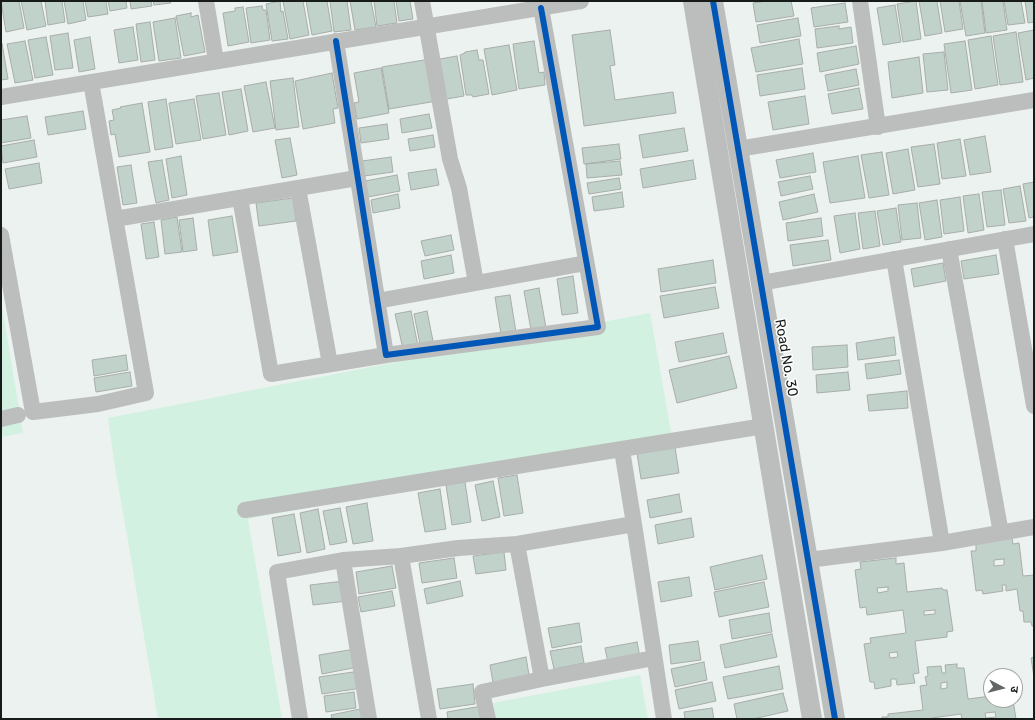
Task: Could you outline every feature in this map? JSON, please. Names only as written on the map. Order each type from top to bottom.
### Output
[{"type":"street","points":[[206,1],[216,61]]},
{"type":"street","points":[[422,1],[450,159],[459,188],[476,283]]},
{"type":"street","points":[[1,97],[581,1]]},
{"type":"street","points":[[693,1],[811,719]]},
{"type":"street","name":"Road No. 30","points":[[713,1],[835,719]]},
{"type":"street","points":[[860,1],[878,126]]},
{"type":"street","points":[[240,198],[271,374],[386,355],[598,327],[541,8]]},
{"type":"street","points":[[336,41],[386,355]]},
{"type":"street","points":[[1,235],[33,412],[98,404],[146,393],[90,82]]},
{"type":"street","points":[[738,149],[1034,100]]},
{"type":"street","points":[[115,220],[357,178]]},
{"type":"street","points":[[298,188],[330,364]]},
{"type":"street","points":[[761,282],[1034,234]]},
{"type":"street","points":[[1005,239],[1034,406]]},
{"type":"street","points":[[949,249],[1001,533]]},
{"type":"street","points":[[894,259],[942,543]]},
{"type":"street","points":[[377,301],[586,263]]},
{"type":"street","points":[[1,419],[18,416]]},
{"type":"street","points":[[245,510],[764,426]]},
{"type":"street","points":[[622,450],[664,719]]},
{"type":"street","points":[[300,719],[277,572],[343,560],[401,556],[458,548],[517,544],[634,524]]},
{"type":"street","points":[[808,560],[942,543],[1034,527]]},
{"type":"street","points":[[517,544],[542,679]]},
{"type":"street","points":[[401,556],[429,719]]},
{"type":"street","points":[[343,560],[369,719]]},
{"type":"street","points":[[488,719],[482,692],[654,658]]},
{"type":"green space","points":[[1,300],[23,433],[1,437]]},
{"type":"green space","points":[[650,313],[672,438],[248,519],[282,719],[158,719],[108,418]]},
{"type":"green space","points":[[640,675],[648,719],[496,719],[493,703]]},
{"type":"building","points":[[1,1],[19,1],[24,28],[6,32]]},
{"type":"building","points":[[21,1],[41,1],[46,26],[27,30]]},
{"type":"building","points":[[45,1],[62,1],[65,22],[48,25]]},
{"type":"building","points":[[64,1],[83,1],[86,20],[68,24]]},
{"type":"building","points":[[85,1],[106,1],[108,14],[88,17]]},
{"type":"building","points":[[108,1],[126,1],[127,8],[110,11]]},
{"type":"building","points":[[130,1],[151,1],[152,6],[131,9]]},
{"type":"building","points":[[153,1],[170,1],[171,3],[154,5]]},
{"type":"building","points":[[280,1],[281,12],[283,11],[288,39],[272,41],[266,4]]},
{"type":"building","points":[[283,1],[303,1],[309,35],[290,39]]},
{"type":"building","points":[[306,1],[327,1],[332,31],[312,35]]},
{"type":"building","points":[[330,1],[347,1],[351,30],[334,32]]},
{"type":"building","points":[[350,1],[371,1],[376,27],[355,30]]},
{"type":"building","points":[[374,1],[394,1],[397,23],[377,26]]},
{"type":"building","points":[[396,1],[410,1],[413,19],[399,21]]},
{"type":"building","points":[[767,1],[791,1],[794,16],[756,22],[753,3]]},
{"type":"building","points":[[916,1],[921,39],[903,42],[897,4]]},
{"type":"building","points":[[919,1],[937,1],[942,33],[925,36]]},
{"type":"building","points":[[940,1],[959,1],[963,29],[945,32]]},
{"type":"building","points":[[960,1],[981,1],[985,33],[966,36]]},
{"type":"building","points":[[982,1],[1003,1],[1007,30],[986,33]]},
{"type":"building","points":[[1004,1],[1021,1],[1025,23],[1008,25]]},
{"type":"building","points":[[1025,1],[1034,1],[1034,22],[1028,23]]},
{"type":"building","points":[[845,3],[848,22],[814,27],[811,8]]},
{"type":"building","points":[[895,5],[901,42],[883,45],[877,8]]},
{"type":"building","points":[[262,6],[263,10],[266,10],[270,40],[251,43],[246,8]]},
{"type":"building","points":[[243,7],[249,42],[228,46],[223,13],[235,11],[235,8]]},
{"type":"building","points":[[191,13],[191,17],[198,15],[205,52],[184,56],[176,16]]},
{"type":"building","points":[[175,18],[181,58],[159,61],[153,22]]},
{"type":"building","points":[[798,18],[801,36],[760,43],[757,25]]},
{"type":"building","points":[[150,22],[155,60],[141,62],[136,24]]},
{"type":"building","points":[[839,26],[839,29],[851,27],[853,43],[817,48],[815,29]]},
{"type":"building","points":[[133,27],[138,60],[119,63],[114,30]]},
{"type":"building","points":[[610,30],[615,65],[610,66],[615,100],[673,92],[676,113],[584,126],[572,35]]},
{"type":"building","points":[[1034,30],[1034,78],[1026,80],[1018,33]]},
{"type":"building","points":[[1016,32],[1023,82],[1000,85],[993,36]]},
{"type":"building","points":[[68,33],[73,68],[55,70],[50,36]]},
{"type":"building","points":[[991,36],[998,85],[975,89],[968,40]]},
{"type":"building","points":[[46,37],[53,75],[35,78],[28,40]]},
{"type":"building","points":[[90,37],[95,69],[79,72],[74,40]]},
{"type":"building","points":[[799,39],[803,64],[756,72],[751,48]]},
{"type":"building","points":[[25,41],[33,80],[15,83],[7,44]]},
{"type":"building","points":[[534,41],[539,73],[544,72],[545,85],[519,89],[513,44]]},
{"type":"building","points":[[965,41],[972,90],[951,93],[944,44]]},
{"type":"building","points":[[1,43],[8,79],[1,80]]},
{"type":"building","points":[[509,45],[517,90],[492,95],[484,49]]},
{"type":"building","points":[[856,46],[859,64],[820,72],[817,53]]},
{"type":"building","points":[[477,50],[479,60],[483,60],[489,94],[473,97],[472,95],[466,95],[460,55],[465,52]]},
{"type":"building","points":[[944,52],[948,90],[927,92],[923,54]]},
{"type":"building","points":[[457,56],[464,96],[441,100],[434,60]]},
{"type":"building","points":[[919,57],[923,93],[892,98],[888,62]]},
{"type":"building","points":[[430,59],[437,101],[389,109],[382,67]]},
{"type":"building","points":[[381,68],[389,113],[357,119],[354,103],[359,102],[354,73]]},
{"type":"building","points":[[802,68],[805,89],[760,96],[757,75]]},
{"type":"building","points":[[856,69],[859,85],[828,91],[825,75]]},
{"type":"building","points":[[332,73],[338,108],[333,109],[335,123],[303,129],[295,81]]},
{"type":"building","points":[[293,78],[299,127],[276,130],[270,81]]},
{"type":"building","points":[[266,82],[275,128],[253,132],[244,86]]},
{"type":"building","points":[[859,88],[863,109],[832,114],[828,94]]},
{"type":"building","points":[[241,89],[248,131],[229,135],[222,92]]},
{"type":"building","points":[[219,93],[226,135],[203,139],[196,96]]},
{"type":"building","points":[[805,96],[809,124],[773,130],[768,102]]},
{"type":"building","points":[[166,99],[173,147],[155,150],[148,102]]},
{"type":"building","points":[[194,99],[201,140],[176,144],[169,103]]},
{"type":"building","points":[[142,103],[150,152],[119,157],[115,134],[111,135],[109,121],[114,120],[112,110]]},
{"type":"building","points":[[83,111],[86,129],[48,135],[45,117]]},
{"type":"building","points":[[429,114],[432,128],[402,133],[400,119]]},
{"type":"building","points":[[27,116],[31,138],[1,143],[1,120]]},
{"type":"building","points":[[387,124],[389,139],[361,143],[359,128]]},
{"type":"building","points":[[684,128],[688,151],[643,158],[639,135]]},
{"type":"building","points":[[433,135],[435,147],[410,151],[408,139]]},
{"type":"building","points":[[985,136],[991,172],[970,175],[964,140]]},
{"type":"building","points":[[290,138],[297,175],[282,178],[275,140]]},
{"type":"building","points":[[960,139],[966,176],[942,179],[937,143]]},
{"type":"building","points":[[34,140],[37,157],[3,163],[1,146]]},
{"type":"building","points":[[619,144],[621,159],[584,164],[582,148]]},
{"type":"building","points":[[934,144],[940,184],[918,187],[911,147]]},
{"type":"building","points":[[908,149],[915,190],[893,194],[886,153]]},
{"type":"building","points":[[882,152],[889,195],[869,198],[861,155]]},
{"type":"building","points":[[813,153],[816,172],[780,178],[776,160]]},
{"type":"building","points":[[181,156],[187,195],[172,198],[166,159]]},
{"type":"building","points":[[858,156],[865,198],[830,203],[823,162]]},
{"type":"building","points":[[391,157],[393,172],[364,176],[362,161]]},
{"type":"building","points":[[162,160],[169,200],[156,203],[148,162]]},
{"type":"building","points":[[693,160],[696,179],[643,188],[640,169]]},
{"type":"building","points":[[620,161],[622,175],[587,178],[586,164]]},
{"type":"building","points":[[39,163],[42,183],[9,189],[5,169]]},
{"type":"building","points":[[131,165],[137,203],[123,205],[117,167]]},
{"type":"building","points":[[436,169],[439,185],[411,190],[408,173]]},
{"type":"building","points":[[397,175],[400,191],[368,197],[365,181]]},
{"type":"building","points":[[810,176],[813,189],[781,196],[778,182]]},
{"type":"building","points":[[619,178],[621,189],[589,194],[587,183]]},
{"type":"building","points":[[1034,182],[1034,217],[1029,218],[1023,184]]},
{"type":"building","points":[[1020,186],[1026,221],[1009,223],[1003,189]]},
{"type":"building","points":[[1001,190],[1005,225],[987,227],[982,192]]},
{"type":"building","points":[[622,192],[624,207],[594,211],[592,197]]},
{"type":"building","points":[[398,194],[400,208],[373,213],[371,200]]},
{"type":"building","points":[[814,194],[818,212],[783,220],[779,202]]},
{"type":"building","points":[[979,194],[984,230],[968,233],[963,196]]},
{"type":"building","points":[[960,197],[964,231],[944,234],[940,200]]},
{"type":"building","points":[[293,198],[296,221],[259,226],[256,203]]},
{"type":"building","points":[[937,200],[942,237],[925,240],[919,203]]},
{"type":"building","points":[[917,203],[921,238],[902,240],[898,205]]},
{"type":"building","points":[[896,208],[901,242],[883,245],[877,211]]},
{"type":"building","points":[[875,211],[880,246],[863,249],[858,213]]},
{"type":"building","points":[[855,213],[860,249],[840,253],[834,216]]},
{"type":"building","points":[[232,216],[238,252],[213,256],[208,220]]},
{"type":"building","points":[[177,217],[182,252],[165,254],[161,220]]},
{"type":"building","points":[[193,218],[197,250],[183,252],[179,220]]},
{"type":"building","points":[[821,218],[823,236],[788,241],[786,223]]},
{"type":"building","points":[[154,222],[159,257],[146,259],[141,224]]},
{"type":"building","points":[[451,235],[454,250],[425,256],[421,241]]},
{"type":"building","points":[[828,240],[831,260],[793,266],[790,245]]},
{"type":"building","points":[[451,255],[454,273],[424,279],[421,261]]},
{"type":"building","points":[[996,255],[999,274],[964,279],[961,261]]},
{"type":"building","points":[[713,260],[716,283],[661,292],[658,269]]},
{"type":"building","points":[[943,263],[946,281],[914,287],[911,269]]},
{"type":"building","points":[[573,276],[578,313],[562,315],[557,279]]},
{"type":"building","points":[[715,287],[719,308],[664,318],[660,296]]},
{"type":"building","points":[[539,288],[546,328],[531,330],[524,291]]},
{"type":"building","points":[[510,295],[516,332],[501,334],[495,297]]},
{"type":"building","points":[[411,311],[418,346],[403,349],[395,314]]},
{"type":"building","points":[[427,311],[433,341],[420,344],[414,314]]},
{"type":"building","points":[[723,333],[727,353],[679,362],[675,342]]},
{"type":"building","points":[[894,337],[896,355],[858,360],[856,343]]},
{"type":"building","points":[[847,345],[848,367],[813,370],[812,347]]},
{"type":"building","points":[[126,355],[128,370],[94,376],[92,360]]},
{"type":"building","points":[[729,356],[737,388],[677,403],[669,370]]},
{"type":"building","points":[[899,360],[901,374],[867,379],[865,364]]},
{"type":"building","points":[[130,372],[132,386],[96,392],[94,378]]},
{"type":"building","points":[[848,372],[850,390],[817,393],[816,375]]},
{"type":"building","points":[[907,391],[908,408],[869,411],[867,395]]},
{"type":"building","points":[[675,447],[679,473],[641,479],[637,453]]},
{"type":"building","points":[[517,475],[523,513],[504,516],[498,478]]},
{"type":"building","points":[[493,481],[500,517],[482,521],[475,485]]},
{"type":"building","points":[[465,482],[471,522],[452,525],[446,485]]},
{"type":"building","points":[[440,489],[446,529],[425,532],[418,493]]},
{"type":"building","points":[[679,494],[682,512],[650,518],[647,500]]},
{"type":"building","points":[[367,503],[373,541],[353,544],[346,507]]},
{"type":"building","points":[[340,508],[347,542],[330,545],[323,511]]},
{"type":"building","points":[[318,509],[325,549],[307,553],[300,513]]},
{"type":"building","points":[[294,514],[301,552],[278,556],[272,518]]},
{"type":"building","points":[[691,518],[694,537],[658,544],[655,525]]},
{"type":"building","points":[[1012,538],[1013,544],[1019,543],[1023,576],[1034,575],[1034,626],[1032,626],[1031,622],[1024,622],[1023,611],[1020,611],[1017,589],[1006,591],[1006,585],[1002,585],[1003,591],[983,594],[982,590],[976,591],[971,551],[976,551],[976,543]],"holes":[[[1004,559],[1004,565],[994,566],[994,560]]]},
{"type":"building","points":[[504,552],[506,570],[476,574],[473,556]]},
{"type":"building","points":[[762,555],[767,579],[715,590],[710,567]]},
{"type":"building","points":[[454,558],[457,578],[422,583],[419,563]]},
{"type":"building","points":[[896,558],[896,564],[904,563],[907,592],[942,588],[943,590],[947,590],[953,631],[947,632],[947,637],[915,641],[919,673],[913,674],[915,683],[897,685],[896,679],[891,679],[891,686],[875,689],[874,682],[870,682],[864,644],[871,643],[870,638],[906,633],[903,610],[867,615],[866,607],[860,608],[855,570],[861,569],[860,562]],"holes":[[[888,587],[888,591],[878,593],[877,588]],[[935,610],[935,614],[924,615],[924,611]],[[897,652],[898,657],[890,658],[889,653]]]},
{"type":"building","points":[[392,566],[396,588],[359,594],[356,572]]},
{"type":"building","points":[[689,577],[692,596],[661,602],[658,582]]},
{"type":"building","points":[[344,581],[347,601],[313,605],[310,585]]},
{"type":"building","points":[[460,581],[463,596],[427,604],[424,589]]},
{"type":"building","points":[[764,582],[769,607],[719,617],[714,592]]},
{"type":"building","points":[[392,591],[395,606],[361,612],[358,597]]},
{"type":"building","points":[[769,613],[772,632],[732,639],[729,620]]},
{"type":"building","points":[[579,623],[582,642],[552,648],[548,628]]},
{"type":"building","points":[[772,634],[777,657],[725,668],[720,645]]},
{"type":"building","points":[[698,641],[701,660],[671,664],[669,645]]},
{"type":"building","points":[[637,642],[640,657],[608,663],[605,648]]},
{"type":"building","points":[[581,646],[584,663],[554,669],[550,651]]},
{"type":"building","points":[[355,649],[358,667],[322,674],[319,655]]},
{"type":"building","points":[[526,657],[529,675],[493,683],[490,665]]},
{"type":"building","points":[[1034,657],[1034,677],[1031,658]]},
{"type":"building","points":[[704,662],[707,680],[675,687],[671,669]]},
{"type":"building","points":[[957,664],[957,668],[964,668],[968,699],[983,697],[983,708],[1014,708],[1016,719],[962,719],[961,714],[932,719],[882,719],[882,717],[888,717],[888,714],[923,710],[920,686],[927,685],[925,677],[928,676],[927,667],[941,666],[942,673],[946,673],[945,665]],"holes":[[[947,682],[947,688],[941,689],[941,683]],[[995,712],[996,717],[986,718],[985,713]]]},
{"type":"building","points":[[779,666],[783,689],[728,699],[723,677]]},
{"type":"building","points":[[360,671],[362,688],[322,694],[319,677]]},
{"type":"building","points":[[712,682],[716,701],[679,709],[675,690]]},
{"type":"building","points":[[473,684],[475,704],[440,709],[437,689]]},
{"type":"building","points":[[354,692],[356,708],[326,712],[324,696]]},
{"type":"building","points":[[783,693],[788,711],[753,719],[737,719],[734,704]]},
{"type":"building","points":[[482,706],[485,719],[448,719],[447,712]]},
{"type":"building","points":[[712,708],[714,719],[685,719],[684,712]]},
{"type":"building","points":[[360,709],[362,719],[332,719],[331,715]]},
{"type":"cycle path","points":[[713,1],[835,719]]},
{"type":"cycle path","points":[[336,41],[386,355],[598,327],[541,8]]}]
